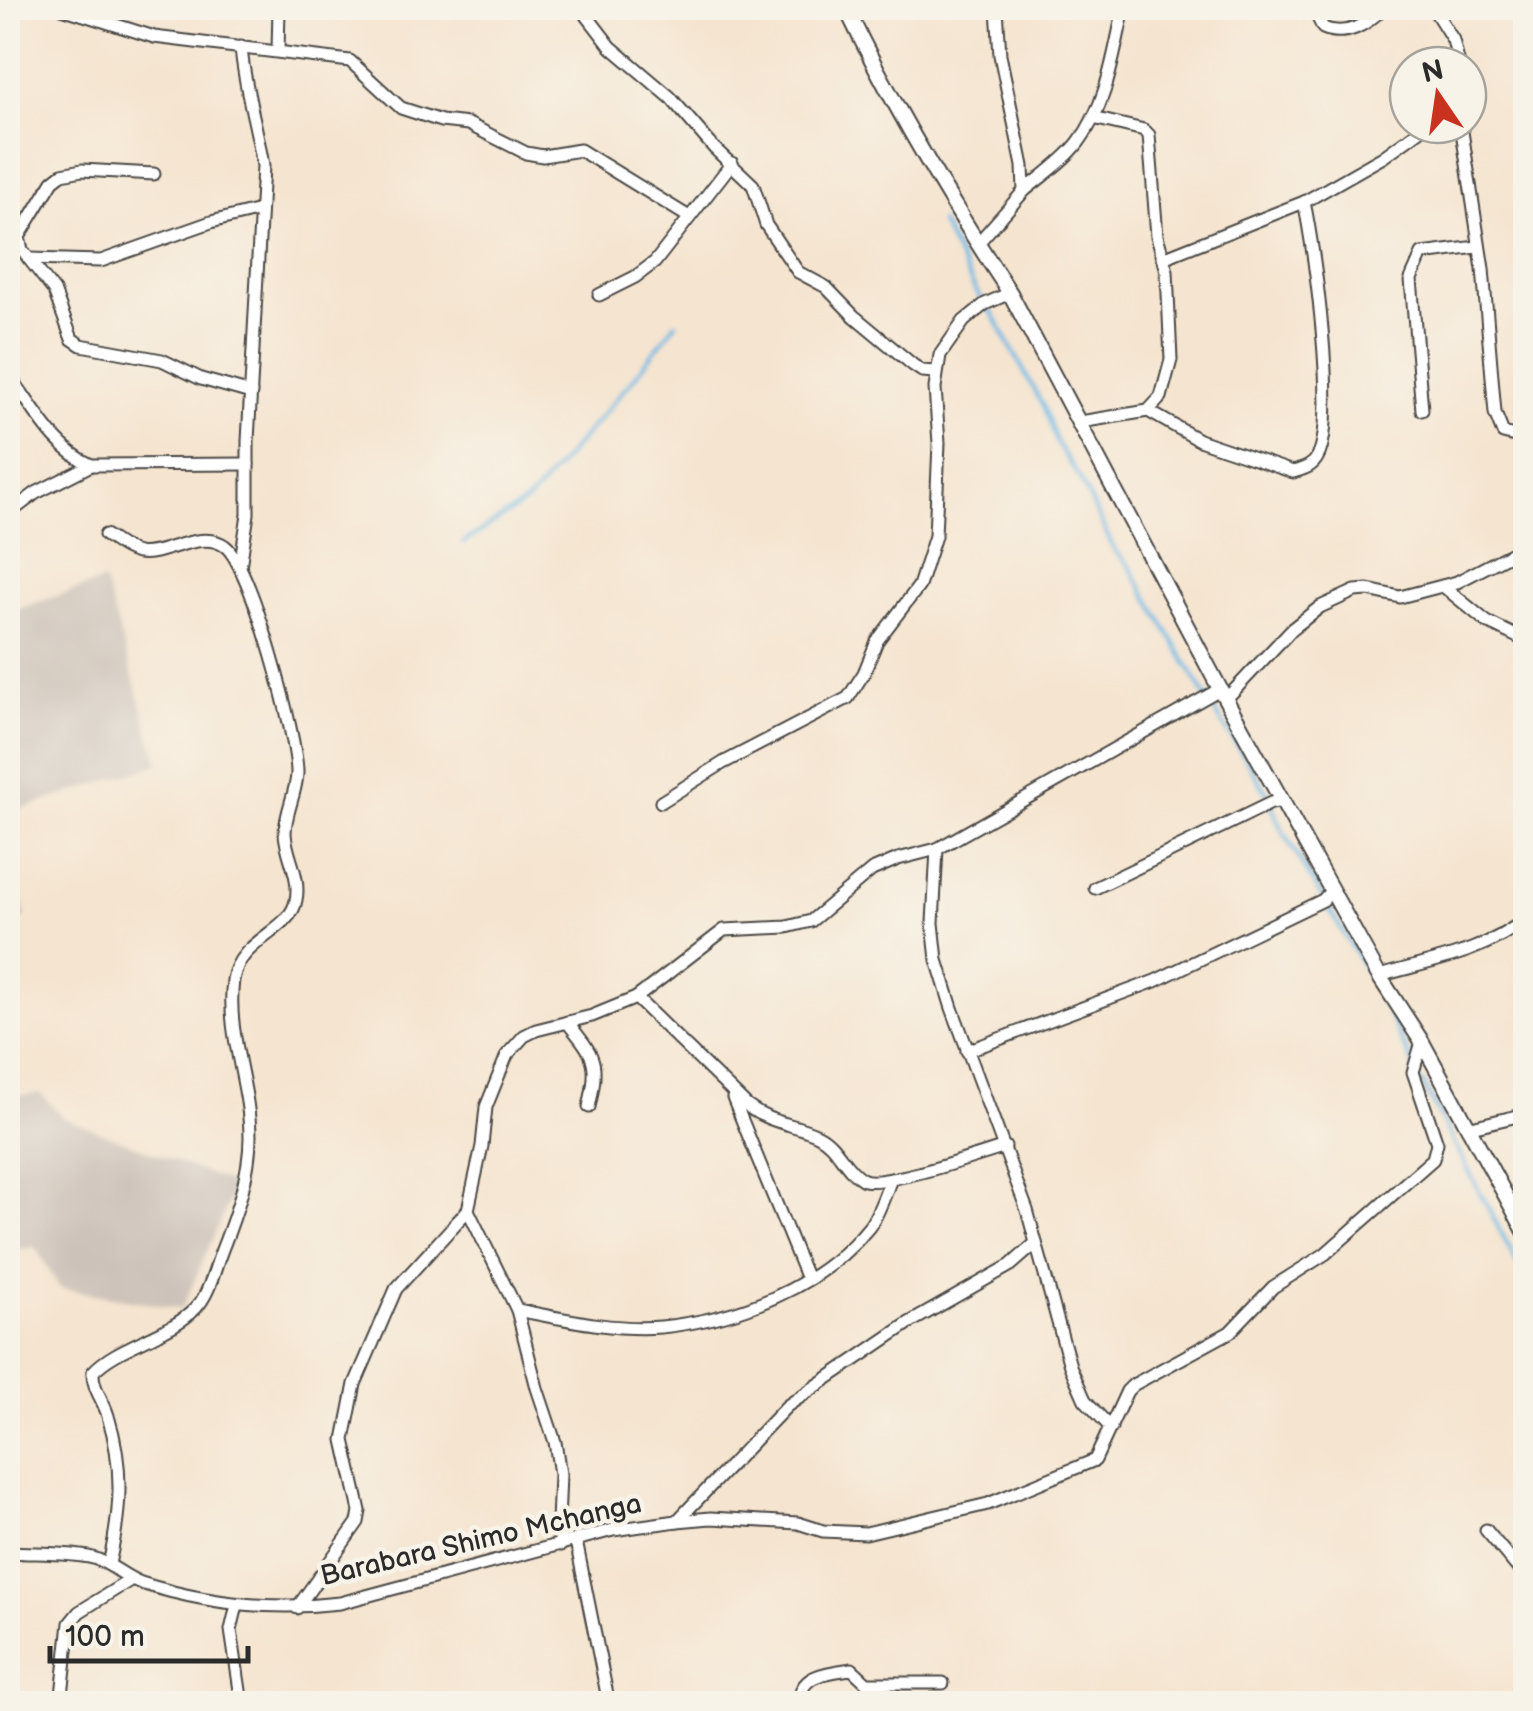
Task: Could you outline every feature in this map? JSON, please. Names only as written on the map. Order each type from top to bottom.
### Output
[{"type":"street","points":[[62,8],[154,36],[350,61],[401,108],[441,121],[468,124],[542,156],[580,150],[592,154],[689,217]]},
{"type":"street","points":[[278,50],[279,8]]},
{"type":"street","points":[[581,8],[611,47],[670,97],[753,185],[766,225],[798,272],[826,287],[913,365],[922,371],[936,372]]},
{"type":"street","points":[[846,8],[868,54],[1010,292],[1223,694],[1526,1233]]},
{"type":"street","points":[[997,8],[1000,56],[1023,166],[1024,190]]},
{"type":"street","points":[[978,243],[1024,190],[1066,157],[1093,118],[1124,8]]},
{"type":"street","points":[[1313,8],[1316,20],[1331,31],[1365,25],[1384,8]]},
{"type":"street","points":[[1433,8],[1454,45]]},
{"type":"street","points":[[240,567],[248,514],[262,166],[259,136],[244,81],[241,46]]},
{"type":"street","points":[[1080,422],[1148,410],[1161,398],[1172,360],[1171,311],[1154,209],[1149,136],[1144,130],[1093,118]]},
{"type":"street","points":[[1163,258],[1304,202],[1400,145]]},
{"type":"street","points":[[1464,145],[1483,269],[1495,413],[1504,433],[1526,434]]},
{"type":"street","points":[[598,295],[655,262],[732,163]]},
{"type":"street","points":[[154,174],[82,170],[62,174],[52,181],[19,238],[29,259],[54,291],[72,339],[81,345],[162,360],[201,379],[251,392]]},
{"type":"street","points":[[1148,410],[1199,440],[1293,472],[1309,468],[1319,455],[1326,402],[1315,250],[1304,202]]},
{"type":"street","points":[[29,259],[101,261],[211,222],[260,210]]},
{"type":"street","points":[[1422,410],[1411,279],[1415,265],[1422,254],[1477,247]]},
{"type":"street","points":[[660,802],[722,763],[848,698],[859,682],[877,641],[919,586],[935,536],[939,444],[936,372],[946,343],[985,304],[1010,292]]},
{"type":"street","points":[[8,374],[44,428],[71,455],[91,465]]},
{"type":"street","points":[[8,514],[36,493],[91,465],[248,464]]},
{"type":"street","points":[[105,535],[134,553],[146,554],[186,543],[223,544],[240,567],[261,617],[297,776],[285,831],[297,898],[293,910],[242,954],[234,976],[234,1038],[250,1139],[232,1224],[200,1303],[160,1334],[116,1355],[93,1372],[94,1386],[107,1412],[120,1463],[121,1502],[109,1564]]},
{"type":"street","points":[[296,1608],[358,1522],[360,1511],[344,1440],[355,1384],[386,1309],[416,1266],[468,1210],[486,1107],[508,1055],[524,1036],[636,998],[724,930],[787,927],[811,921],[872,870],[937,849],[1223,694],[1320,607],[1355,591],[1400,596],[1442,586],[1468,577],[1526,546]]},
{"type":"street","points":[[1442,586],[1487,622],[1526,642]]},
{"type":"street","points":[[1095,888],[1282,801]]},
{"type":"street","points":[[937,849],[937,960],[967,1051],[1006,1147],[1070,1366],[1085,1400],[1111,1428]]},
{"type":"street","points":[[967,1051],[1210,957],[1323,900],[1332,890]]},
{"type":"street","points":[[1380,976],[1481,947],[1526,919]]},
{"type":"street","points":[[636,998],[731,1092],[765,1119],[825,1139],[869,1182],[1006,1147]]},
{"type":"street","points":[[567,1022],[596,1060],[589,1106]]},
{"type":"street","name":"Barabara Shimo Mchanga","points":[[8,1552],[79,1556],[109,1564],[132,1580],[197,1600],[296,1608],[340,1603],[613,1530],[677,1520],[798,1523],[823,1530],[866,1532],[988,1504],[1086,1464],[1100,1453],[1133,1385],[1230,1332],[1273,1287],[1325,1254],[1433,1159],[1437,1144],[1413,1072],[1422,1042]]},
{"type":"street","points":[[731,1092],[807,1279]]},
{"type":"street","points":[[1467,1128],[1526,1114]]},
{"type":"street","points":[[517,1310],[576,1322],[658,1327],[770,1301],[833,1264],[871,1225],[892,1179]]},
{"type":"street","points":[[468,1210],[517,1310],[555,1442],[562,1545]]},
{"type":"street","points":[[677,1520],[787,1406],[896,1331],[1011,1265],[1036,1243]]},
{"type":"street","points":[[1486,1530],[1526,1578]]},
{"type":"street","points":[[576,1540],[609,1704]]},
{"type":"street","points":[[61,1704],[70,1623],[79,1612],[132,1580]]},
{"type":"street","points":[[237,1604],[232,1630],[242,1704]]},
{"type":"street","points":[[800,1704],[803,1684],[821,1674],[852,1669],[867,1682],[943,1682]]},
{"type":"street","points":[[1515,1704],[1526,1698]]},
{"type":"shaded area","points":[[104,581],[159,764],[8,813],[8,612]]},
{"type":"shaded area","points":[[8,843],[26,918],[8,925]]},
{"type":"shaded area","points":[[40,1093],[64,1118],[236,1185],[182,1309],[60,1288],[35,1247],[8,1251],[8,1097]]},
{"type":"waterway","points":[[940,222],[1044,408],[1057,444],[1079,477],[1115,551],[1131,568],[1266,791],[1281,828],[1376,988],[1413,1065]]},
{"type":"waterway","points":[[463,543],[529,500],[676,323]]},
{"type":"waterway","points":[[1422,1082],[1526,1280]]}]
